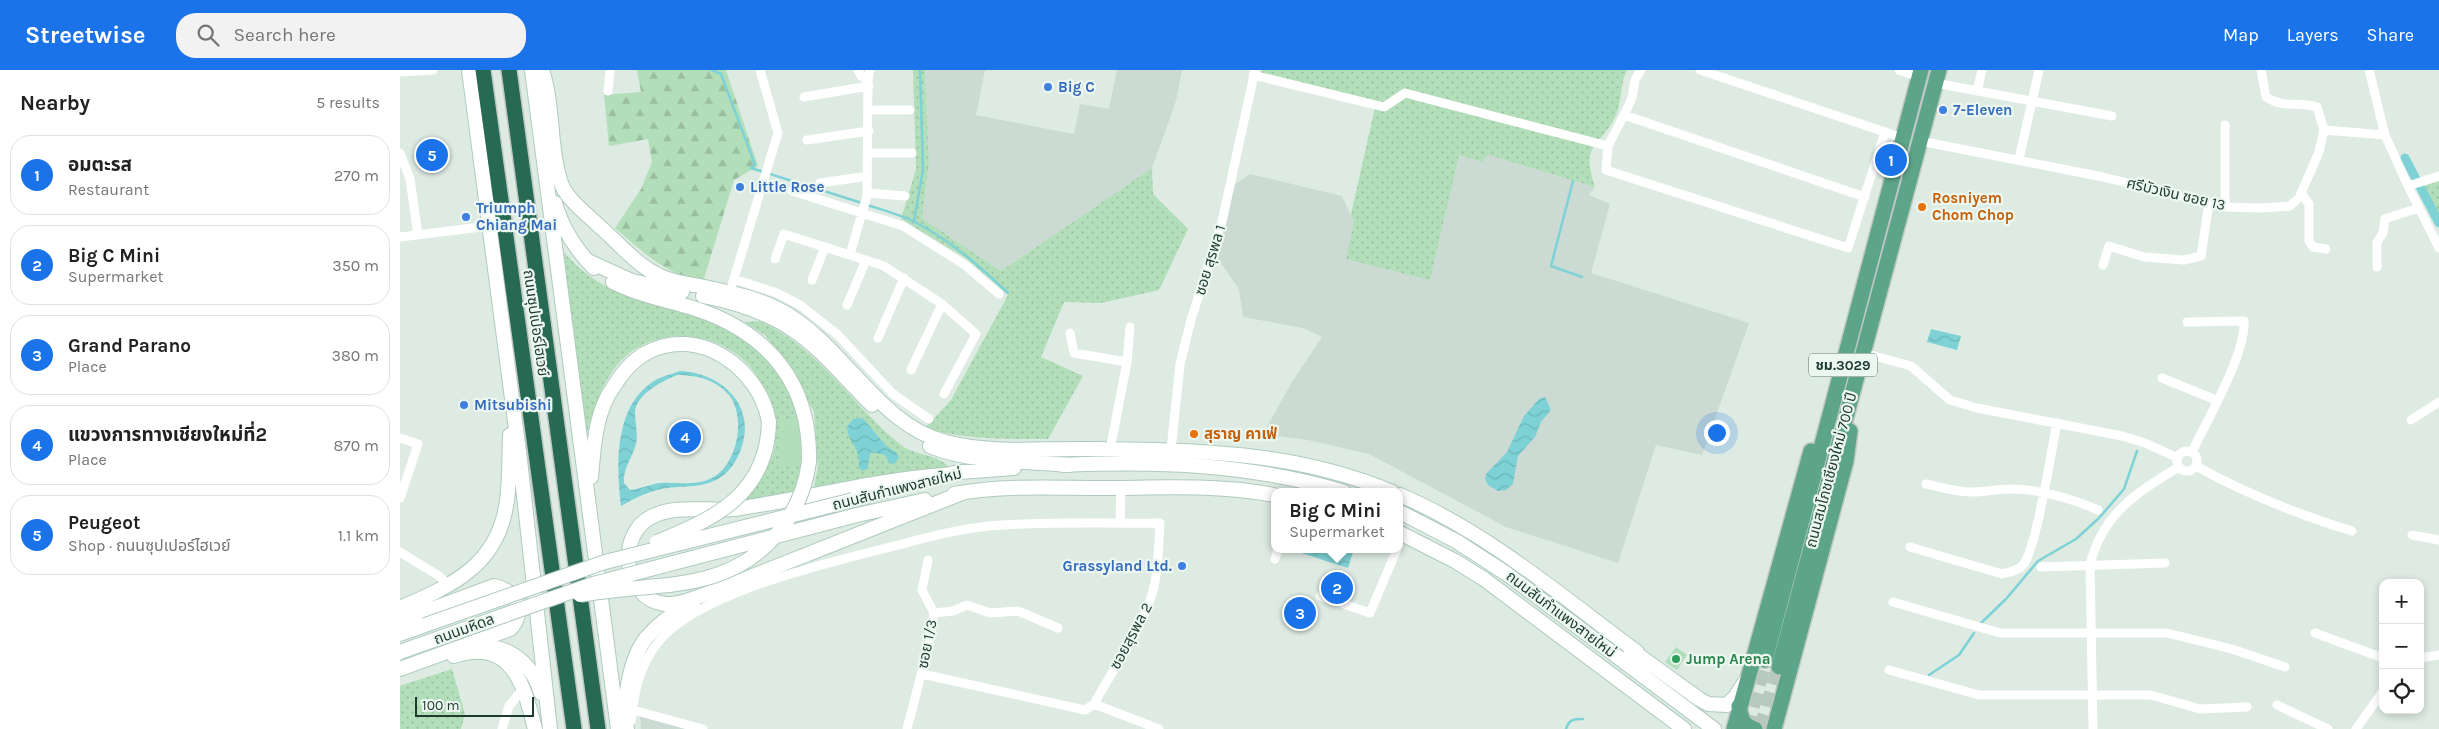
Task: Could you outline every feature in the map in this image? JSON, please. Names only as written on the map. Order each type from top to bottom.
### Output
[{"type":"highway","name":"ถนนซุปเปอร์ไฮเวย์","points":[[483,70],[574,729]]},
{"type":"highway","name":"ถนนซุปเปอร์ไฮเวย์","points":[[509,70],[598,729]]},
{"type":"main road","points":[[469,70],[520,460],[550,724]]},
{"type":"main road","points":[[532,70],[618,729]]},
{"type":"main road","points":[[542,70],[547,85],[558,172],[562,186],[572,200],[642,264],[659,276],[732,286],[798,321],[897,406],[917,430],[946,442],[978,447],[1176,450],[1249,454],[1323,469],[1380,488]]},
{"type":"main road","name":"ถนนสมโภชเชียงใหม่ 700 ปี","points":[[1772,664],[1844,392],[1920,73]]},
{"type":"main road","name":"ถนนสมโภชเชียงใหม่ 700 ปี","points":[[1844,392],[1862,353],[1937,77]]},
{"type":"main road","points":[[528,606],[618,589],[680,584],[730,571],[756,555],[787,522],[800,496],[809,462],[806,421],[798,393],[782,366],[759,342],[733,325],[714,316],[629,290],[613,282],[588,261],[575,246],[556,206],[542,143]]},
{"type":"main road","points":[[588,261],[632,280],[713,298],[773,318],[805,339],[882,414],[909,435],[934,448],[978,458],[1070,465]]},
{"type":"main road","points":[[592,532],[591,480],[594,438],[599,417],[612,387],[639,357],[650,351],[675,345],[694,346],[720,354],[737,365],[758,388],[767,410],[769,422],[767,447],[759,469],[736,500],[716,514],[690,528],[605,562]]},
{"type":"main road","points":[[1734,729],[1746,679],[1820,422],[1844,392]]},
{"type":"main road","points":[[1774,727],[1846,461],[1850,430],[1844,392]]},
{"type":"main road","points":[[400,608],[450,586],[473,568],[483,557],[502,523],[507,499],[513,406]]},
{"type":"main road","points":[[1176,450],[1203,465]]},
{"type":"main road","points":[[400,621],[468,585],[492,561],[501,547],[512,517],[517,496],[520,460]]},
{"type":"main road","name":"ถนนสันกำแพงสายใหม่","points":[[520,592],[605,562],[853,500],[944,475],[1004,468],[1070,465],[1203,465],[1272,474],[1328,488]]},
{"type":"main road","points":[[1272,474],[1323,469]]},
{"type":"main road","points":[[944,475],[900,480],[738,509],[670,510],[649,518],[641,524],[632,543],[629,567],[632,582],[640,593],[650,600],[665,604],[682,601],[720,589],[962,492]]},
{"type":"main road","name":"ถนนสันกำแพงสายใหม่","points":[[528,606],[593,584],[657,566],[857,515],[962,492],[1012,488],[1228,488],[1271,495]]},
{"type":"main road","points":[[1403,497],[1453,522],[1514,562],[1708,704],[1726,704],[1735,697],[1746,679]]},
{"type":"main road","name":"ถนนสันกำแพงสายใหม่","points":[[1403,513],[1479,554],[1714,729]]},
{"type":"main road","points":[[1453,522],[1479,554]]},
{"type":"main road","name":"ถนนสันกำแพงสายใหม่","points":[[1403,538],[1455,561],[1484,579],[1684,729]]},
{"type":"main road","points":[[400,621],[494,586],[503,588],[512,594],[519,606],[519,616],[510,629],[433,656],[400,670]]},
{"type":"main road","points":[[627,729],[626,707],[631,676],[635,661],[646,638],[682,608],[720,589]]},
{"type":"main road","name":"ถนนมหิดล","points":[[400,634],[520,592]]},
{"type":"main road","name":"ถนนมหิดล","points":[[400,652],[528,606]]},
{"type":"main road","points":[[1568,619],[1636,652]]},
{"type":"main road","points":[[433,656],[478,646],[489,646],[510,652],[518,657],[531,671],[540,689],[550,724]]},
{"type":"main road","points":[[400,670],[409,672],[460,655],[489,653],[511,665],[524,688],[535,729]]},
{"type":"main road","points":[[1739,706],[1742,720],[1745,724],[1755,729]]},
{"type":"street","points":[[400,72],[433,70]]},
{"type":"street","points":[[608,91],[610,70]]},
{"type":"street","points":[[732,286],[778,133],[760,70]]},
{"type":"street","points":[[858,70],[861,77],[868,83]]},
{"type":"street","points":[[850,254],[867,195],[869,153],[868,83],[870,70]]},
{"type":"street","points":[[1641,70],[1635,80],[1632,98],[1608,146],[1606,170],[1848,248],[1885,132]]},
{"type":"street","points":[[1700,70],[1903,138]]},
{"type":"street","points":[[1899,70],[1920,73]]},
{"type":"street","points":[[1977,91],[1982,70]]},
{"type":"street","points":[[2019,159],[2039,70]]},
{"type":"street","points":[[2261,70],[2266,97],[2278,105],[2307,104],[2317,107],[2324,130],[2319,152],[2301,193],[2309,204],[2309,241],[2314,247],[2326,249]]},
{"type":"street","points":[[2369,70],[2385,135],[2418,208],[2439,248]]},
{"type":"street","points":[[1254,73],[1384,107],[1405,93],[1608,146]]},
{"type":"street","name":"ซอย สุรพล 1","points":[[1176,450],[1180,364],[1191,320],[1222,222],[1254,73]]},
{"type":"street","points":[[1937,77],[1977,91],[2112,116]]},
{"type":"street","points":[[804,97],[868,83]]},
{"type":"street","points":[[869,110],[910,110]]},
{"type":"street","points":[[1624,116],[1865,197]]},
{"type":"street","points":[[2225,125],[2225,207]]},
{"type":"street","points":[[2324,130],[2385,135]]},
{"type":"street","points":[[808,140],[869,131]]},
{"type":"street","name":"ศรีบัวเงิน ซอย 13","points":[[1920,140],[2103,177],[2225,207],[2290,206],[2299,198],[2301,193]]},
{"type":"street","points":[[400,153],[410,179],[418,235]]},
{"type":"street","points":[[869,153],[912,153]]},
{"type":"street","points":[[820,183],[868,176]]},
{"type":"street","points":[[2408,186],[2439,176]]},
{"type":"street","points":[[792,191],[863,210],[904,226],[965,265],[999,294]]},
{"type":"street","points":[[867,195],[905,196]]},
{"type":"street","points":[[2103,265],[2109,246],[2144,257],[2184,260],[2201,256],[2210,204]]},
{"type":"street","points":[[2376,266],[2377,242],[2382,234],[2385,219],[2388,216],[2418,208]]},
{"type":"street","points":[[400,237],[489,226]]},
{"type":"street","points":[[776,259],[784,234],[884,266],[942,304],[976,334],[944,394]]},
{"type":"street","points":[[812,280],[825,247]]},
{"type":"street","points":[[847,304],[866,260]]},
{"type":"street","points":[[878,338],[904,278]]},
{"type":"street","points":[[911,370],[942,304]]},
{"type":"street","points":[[2187,322],[2244,321],[2244,332],[2237,357],[2192,452]]},
{"type":"street","points":[[1110,450],[1127,362],[1130,327]]},
{"type":"street","points":[[1070,333],[1074,353],[1127,362]]},
{"type":"street","points":[[1862,353],[1911,366],[1950,400],[1977,408],[2122,436],[2145,443],[2178,458]]},
{"type":"street","points":[[2162,378],[2216,400]]},
{"type":"street","points":[[2411,420],[2439,402]]},
{"type":"street","points":[[897,406],[930,419]]},
{"type":"street","points":[[1910,547],[2002,574],[2016,570],[2023,565],[2032,542],[2057,423]]},
{"type":"street","points":[[400,438],[418,444],[401,493]]},
{"type":"street","points":[[2179,468],[2178,458],[2182,452],[2192,452],[2197,457],[2196,466]]},
{"type":"street","points":[[2179,468],[2188,471],[2196,466]]},
{"type":"street","points":[[2196,466],[2234,487],[2280,507],[2352,531]]},
{"type":"street","points":[[2093,729],[2090,565],[2096,544],[2114,516],[2132,497],[2179,468]]},
{"type":"street","points":[[1926,484],[1964,491],[2011,489],[2042,492],[2074,500],[2098,510]]},
{"type":"street","points":[[631,729],[637,683],[646,661],[660,640],[672,628],[705,607],[805,569],[967,529],[1000,526],[1120,524],[1121,488]]},
{"type":"street","name":"ซอยสุรพล 2","points":[[922,674],[1085,710],[1094,704],[1144,615],[1155,581],[1160,523],[1120,524]]},
{"type":"street","points":[[2412,535],[2439,540]]},
{"type":"street","points":[[400,552],[439,576],[450,586]]},
{"type":"street","points":[[1275,559],[1277,553]]},
{"type":"street","points":[[1320,596],[1370,613],[1395,553]]},
{"type":"street","name":"ซอย 1/3","points":[[907,729],[922,674],[934,613],[922,590],[928,560]]},
{"type":"street","points":[[2041,567],[2165,563]]},
{"type":"street","points":[[1893,602],[1989,632],[2167,633],[2232,649],[2284,667]]},
{"type":"street","points":[[934,613],[953,610],[967,605],[990,613],[1018,611],[1058,628]]},
{"type":"street","points":[[2315,633],[2379,657]]},
{"type":"street","points":[[2424,657],[2439,655]]},
{"type":"street","points":[[1888,670],[1979,694],[2151,695],[2200,709],[2247,707]]},
{"type":"street","points":[[502,729],[509,706],[524,688]]},
{"type":"street","points":[[2369,729],[2358,726],[2379,697]]},
{"type":"street","points":[[1094,704],[1159,729]]},
{"type":"street","points":[[2276,705],[2328,729]]},
{"type":"street","points":[[633,710],[703,729]]},
{"type":"shaded area","points":[[925,70],[985,70],[976,115],[1074,134],[1080,104],[1109,109],[1117,70],[1182,70],[1176,101],[1152,168],[1001,271],[922,218],[929,163]]},
{"type":"shaded area","points":[[1459,155],[1482,162],[1488,155],[1595,187],[1589,195],[1610,204],[1591,273],[1749,323],[1702,455],[1656,445],[1618,563],[1506,527],[1369,454],[1308,440],[1263,434],[1292,382],[1322,337],[1303,328],[1243,317],[1239,289],[1216,256],[1234,185],[1250,174],[1342,196],[1354,222]]},
{"type":"shaded area","points":[[640,716],[685,729],[641,729]]},
{"type":"green space","points":[[637,70],[726,70],[758,166],[734,180],[703,282],[666,268],[645,254],[615,228],[641,189],[652,162],[648,139],[609,146],[604,95],[641,92]]},
{"type":"green space","points":[[913,70],[925,70],[929,163],[922,218],[1001,271],[1152,168],[1153,194],[1188,229],[1159,290],[1101,303],[1064,302],[1041,357],[1083,376],[1048,439],[971,437],[925,428],[951,400],[1008,295],[967,259],[901,219],[916,169]]},
{"type":"green space","points":[[1262,70],[1627,70],[1616,115],[1591,153],[1591,172],[1595,187],[1488,155],[1482,162],[1459,155],[1430,280],[1346,259],[1354,223],[1351,214],[1376,103],[1261,73]]},
{"type":"green space","points":[[2439,181],[2439,227],[2417,188]]},
{"type":"green space","points":[[564,252],[582,270],[601,284],[642,301],[707,320],[747,339],[761,350],[782,378],[803,421],[780,421],[803,464],[792,496],[743,502],[761,478],[771,458],[775,443],[774,420],[762,384],[752,369],[740,357],[725,347],[709,340],[691,337],[665,338],[647,343],[626,356],[617,365],[604,385],[584,443]]},
{"type":"green space","points":[[759,321],[799,345],[834,378],[883,430],[901,445],[907,449],[938,459],[949,467],[813,492],[818,467],[814,412],[789,365],[765,335],[744,322]]},
{"type":"green space","points":[[780,421],[803,421],[803,464],[780,464]]},
{"type":"green space","name":"Jump Arena","points":[[1676,647],[1687,655],[1677,670],[1665,662]]},
{"type":"green space","points":[[452,669],[465,714],[461,729],[400,729],[400,686]]},
{"type":"water","points":[[1931,329],[1961,336],[1957,350],[1927,342]]},
{"type":"water","points":[[680,371],[695,373],[709,378],[722,385],[732,394],[740,406],[744,419],[745,433],[741,449],[728,471],[718,479],[697,486],[667,488],[655,491],[637,497],[621,506],[618,473],[619,455],[625,421],[631,405],[641,392],[654,381]],"holes":[[[677,375],[705,379],[718,385],[729,395],[737,416],[738,429],[733,453],[727,464],[710,479],[691,483],[660,483],[630,490],[624,483],[624,478],[636,443],[635,412],[637,405],[640,399],[651,389]]]},
{"type":"water","points":[[1545,397],[1551,410],[1541,422],[1535,437],[1518,456],[1513,484],[1506,490],[1498,491],[1488,485],[1485,479],[1486,474],[1507,452],[1524,416],[1539,399]]},
{"type":"water","points":[[863,418],[887,447],[896,452],[899,457],[895,464],[889,463],[885,455],[871,452],[867,469],[863,471],[859,468],[858,454],[847,427],[853,419]]},
{"type":"water","points":[[1301,553],[1353,553],[1348,568]]},
{"type":"waterway","points":[[712,70],[721,74],[755,165],[751,168],[862,203]]},
{"type":"waterway","points":[[914,221],[923,170],[920,70]]},
{"type":"waterway","points":[[2405,158],[2439,223]]},
{"type":"waterway","points":[[1573,181],[1551,266],[1582,277]]},
{"type":"waterway","points":[[867,205],[904,217],[928,229],[964,254],[1008,293]]},
{"type":"waterway","points":[[1979,625],[2006,599],[2038,561],[2076,539],[2099,518],[2124,489],[2137,451]]},
{"type":"waterway","points":[[1929,675],[1959,655],[1974,633]]},
{"type":"waterway","points":[[1566,729],[1572,720],[1583,719]]},
{"type":"tunnel","points":[[1746,729],[1765,660]]},
{"type":"tunnel","points":[[1761,729],[1779,667]]},
{"type":"place","name":"Big C","points":[[1048,87]]},
{"type":"place","name":"7-Eleven","points":[[1943,110]]},
{"type":"place","name":"Peugeot","points":[[432,155]]},
{"type":"place","name":"อมตะรส","points":[[1891,160]]},
{"type":"place","name":"Little Rose","points":[[740,187]]},
{"type":"place","name":"Rosniyem Chom Chop","points":[[1922,207]]},
{"type":"place","name":"Triumph Chiang Mai","points":[[466,217]]},
{"type":"place","name":"Mitsubishi","points":[[464,405]]},
{"type":"place","name":"สุราญ คาเฟ่","points":[[1194,434]]},
{"type":"place","name":"แขวงการทางเชียงใหม่ที่2","points":[[685,437]]},
{"type":"place","name":"Grassyland Ltd.","points":[[1182,566]]},
{"type":"place","name":"Big C Mini","points":[[1337,588]]},
{"type":"place","name":"Grand Parano","points":[[1300,613]]},
{"type":"place","name":"Jump Arena","points":[[1676,659]]}]
